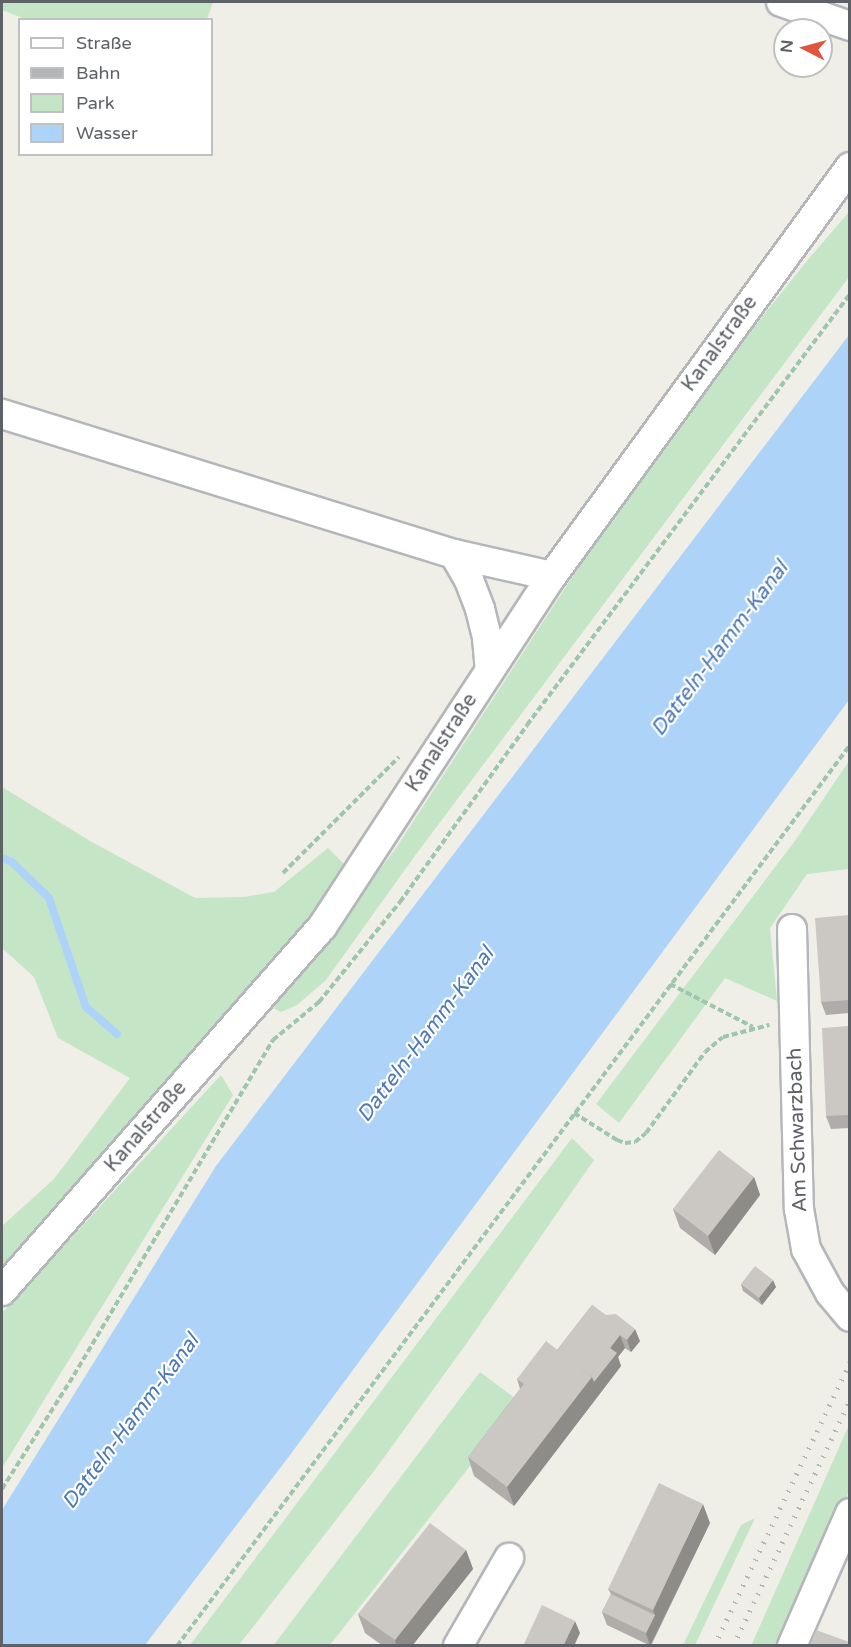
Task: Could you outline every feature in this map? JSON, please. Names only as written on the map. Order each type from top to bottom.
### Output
[{"type":"street","points":[[782,2],[849,26]]},
{"type":"street","name":"Kanalstraße","points":[[2,1291],[322,927],[552,576],[849,167]]},
{"type":"street","points":[[2,414],[454,554],[552,576]]},
{"type":"street","points":[[454,554],[469,580],[480,609],[487,638],[490,670]]},
{"type":"street","name":"Am Schwarzbach","points":[[792,929],[799,1209],[806,1249],[830,1293],[849,1317]]},
{"type":"street","points":[[792,1646],[849,1512]]},
{"type":"street","points":[[458,1646],[509,1558]]},
{"type":"path","points":[[2,1489],[74,1375],[273,1040],[319,1002],[400,902],[526,725],[849,294]]},
{"type":"path","points":[[177,1646],[849,745]]},
{"type":"path","points":[[282,873],[384,772]]},
{"type":"path","points":[[670,984],[754,1027]]},
{"type":"path","points":[[574,1113],[617,1140],[625,1143],[635,1142],[646,1133],[705,1052],[723,1037],[754,1027],[794,1023]]},
{"type":"green space","points":[[2,2],[213,2],[207,18],[23,18],[2,10]]},
{"type":"green space","points":[[849,212],[849,277],[414,857],[326,980],[297,1005],[281,1012],[273,1008],[394,851],[567,585],[674,427]]},
{"type":"green space","points":[[849,761],[849,869],[807,874],[770,928],[777,1001],[725,978],[619,1123],[596,1104],[797,838]]},
{"type":"green space","points":[[2,787],[90,841],[195,898],[244,897],[274,892],[328,848],[346,866],[295,943],[2,1268],[2,1226],[54,1179],[130,1078],[58,1038],[34,977],[2,948]]},
{"type":"green space","points":[[221,1075],[233,1095],[2,1468],[2,1313]]},
{"type":"green space","points":[[572,1138],[594,1160],[377,1467],[239,1645],[190,1645]]},
{"type":"green space","points":[[480,1372],[520,1402],[330,1645],[273,1646]]},
{"type":"green space","points":[[849,1425],[849,1491],[782,1645],[751,1646]]},
{"type":"green space","points":[[755,1518],[695,1645],[683,1645],[741,1525]]},
{"type":"water","name":"Datteln-Hamm-Kanal","points":[[849,335],[849,700],[290,1455],[145,1645],[2,1645],[2,1510],[216,1166]]},
{"type":"building","points":[[849,915],[849,1000],[821,1002],[815,918]]},
{"type":"building","points":[[849,1026],[849,1115],[826,1116],[822,1028]]},
{"type":"building","points":[[719,1150],[754,1177],[708,1236],[673,1209]]},
{"type":"building","points":[[755,1266],[773,1280],[759,1298],[741,1284]]},
{"type":"building","points":[[592,1305],[606,1315],[616,1314],[635,1329],[627,1340],[620,1335],[610,1348],[617,1353],[594,1382],[592,1377],[557,1350]]},
{"type":"building","points":[[546,1341],[592,1377],[507,1487],[468,1457],[524,1384],[517,1379]]},
{"type":"building","points":[[659,1483],[703,1504],[653,1610],[608,1589]]},
{"type":"building","points":[[430,1523],[466,1550],[395,1640],[358,1614]]},
{"type":"building","points":[[611,1594],[655,1615],[646,1633],[602,1612]]},
{"type":"building","points":[[542,1605],[575,1621],[563,1646],[523,1646]]},
{"type":"building","points":[[816,1630],[849,1642],[849,1646],[810,1646]]},
{"type":"waterway","points":[[2,858],[12,862],[49,898],[86,1007],[117,1034]]},
{"type":"railway","points":[[714,1646],[850,1362]]},
{"type":"railway","points":[[733,1646],[850,1400]]}]
